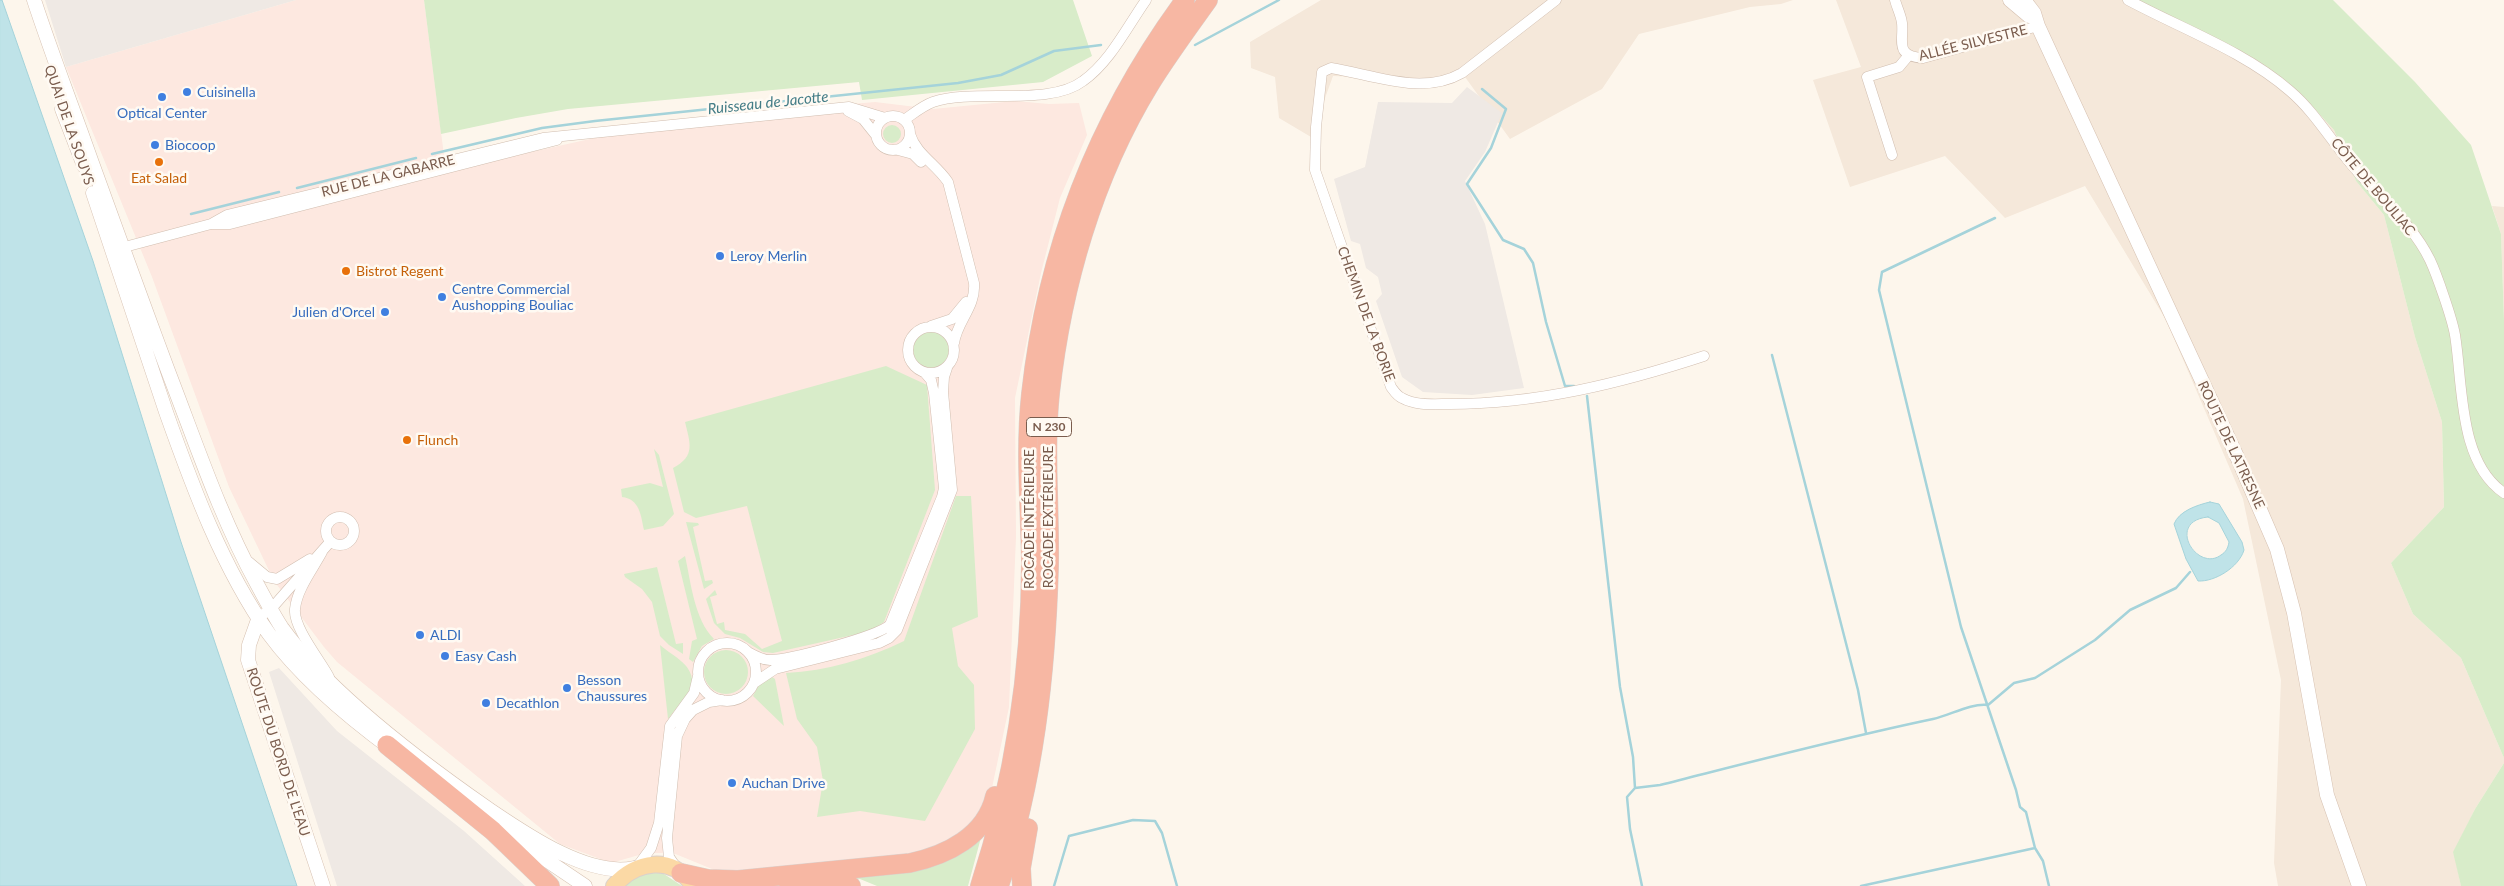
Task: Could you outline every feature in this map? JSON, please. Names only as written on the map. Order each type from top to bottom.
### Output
[{"type":"highway","points":[[1131,80],[1154,34],[1174,0]]},
{"type":"highway","name":"ROCADE INTÉRIEURE","points":[[980,886],[1011,774],[1024,683],[1028,633],[1030,562],[1028,478],[1031,396],[1039,332],[1051,280],[1071,210],[1095,152],[1131,80],[1157,38],[1185,0]]},
{"type":"highway","name":"ROCADE EXTÉRIEURE","points":[[999,886],[1028,782],[1042,686],[1049,562],[1047,479],[1050,395],[1058,333],[1068,286],[1088,219],[1110,161],[1149,87],[1208,0]]},
{"type":"highway","points":[[687,879],[738,880],[910,863],[949,851],[970,836],[993,806],[1024,683]]},
{"type":"highway","points":[[1022,886],[1024,849],[1038,784],[1042,686]]},
{"type":"highway","points":[[386,745],[493,831],[550,886]]},
{"type":"highway","points":[[781,886],[851,886]]},
{"type":"main road","name":"QUAI DE LA SOUYS","points":[[27,0],[116,249]]},
{"type":"main road","name":"QUAI DE LA SOUYS","points":[[34,0],[116,249]]},
{"type":"main road","name":"ROUTE DE LATRESNE","points":[[2010,0],[2038,26]]},
{"type":"main road","name":"ROUTE DE LATRESNE","points":[[2024,0],[2034,13],[2038,26],[2231,444],[2277,549],[2294,613],[2328,795],[2359,886]]},
{"type":"main road","points":[[116,249],[265,613],[269,634],[303,673],[386,745],[503,830],[585,886]]},
{"type":"main road","points":[[116,249],[202,509],[218,545],[265,613],[333,685],[391,735],[474,798],[529,834],[563,853],[584,861],[619,870],[658,864],[687,879]]},
{"type":"main road","name":"ROUTE DU BORD DE L'EAU","points":[[265,613],[249,646],[248,660],[323,886]]},
{"type":"main road","points":[[614,886],[622,876],[635,868]]},
{"type":"street","points":[[904,120],[923,107],[941,100],[1048,93],[1075,87],[1095,71],[1146,0]]},
{"type":"street","name":"CHEMIN DE LA BORIE","points":[[1556,0],[1462,74],[1447,81],[1420,84],[1331,68],[1322,72],[1316,127],[1315,170],[1391,387],[1400,398],[1427,404],[1479,404],[1520,400],[1584,390],[1658,371],[1704,356]]},
{"type":"street","name":"ALLÉE SILVESTRE","points":[[1895,0],[1903,26],[1900,40],[1909,55],[1923,58],[2038,26]]},
{"type":"street","name":"CÔTE DE BOULIAC","points":[[2128,0],[2210,41],[2283,85],[2300,100],[2356,171],[2413,231],[2430,261],[2454,333],[2466,425],[2472,445],[2489,479],[2504,494]]},
{"type":"street","name":"ALLÉE SILVESTRE","points":[[1892,155],[1866,77],[1899,67],[1909,55]]},
{"type":"street","name":"RUE DE LA GABARRE","points":[[116,249],[211,224],[230,224],[536,147],[566,137],[855,108],[885,118]]},
{"type":"street","name":"RUE DE LA GABARRE","points":[[837,110],[858,116],[867,122],[875,134]]},
{"type":"street","points":[[687,879],[669,857],[668,850],[677,736],[685,719],[693,710],[709,702],[741,697],[754,683],[775,669],[879,643],[890,638],[897,630],[952,490],[943,392],[944,376],[954,356],[956,332],[973,301],[974,283],[948,182],[940,171],[917,149],[910,134],[909,126],[904,120],[895,116],[885,118],[878,124],[875,134],[881,146],[892,151],[898,150],[907,144],[910,134]]},
{"type":"street","points":[[635,868],[645,859],[651,848],[659,823],[670,726],[694,693],[702,657],[714,646],[732,643],[759,659],[781,659],[866,637],[884,630],[890,625],[898,608],[942,497],[944,488],[934,393],[931,380],[925,372],[912,364],[908,349],[909,343],[916,332],[952,319],[961,310],[967,300],[968,284],[941,184],[936,176],[913,154],[898,150]]},
{"type":"street","points":[[931,326],[946,331],[954,343]]},
{"type":"street","points":[[925,372],[933,373],[947,368]]},
{"type":"street","points":[[265,613],[330,542]]},
{"type":"street","points":[[241,555],[262,573],[277,579],[322,552]]},
{"type":"street","points":[[322,552],[299,594],[295,616],[306,640],[319,658],[333,685]]},
{"type":"street","points":[[748,652],[755,667],[754,683]]},
{"type":"street","points":[[698,676],[705,691],[722,700]]},
{"type":"shaded area","points":[[45,0],[296,0],[66,67]]},
{"type":"shaded area","points":[[296,0],[424,0],[446,171],[590,139],[725,115],[875,102],[933,109],[1015,101],[1049,104],[1079,103],[1087,135],[1060,198],[1041,273],[1015,398],[1016,537],[1009,707],[988,807],[966,836],[921,852],[805,867],[717,871],[673,853],[646,853],[611,863],[560,844],[337,662],[324,647],[274,581],[229,487],[152,277],[66,67]]},
{"type":"shaded area","points":[[1321,0],[1793,0],[1781,4],[1750,7],[1639,34],[1602,89],[1510,139],[1465,77],[1414,79],[1333,76],[1311,137],[1279,118],[1275,77],[1251,68],[1250,42]]},
{"type":"shaded area","points":[[1836,0],[2138,0],[2289,85],[2301,94],[2334,130],[2356,181],[2384,215],[2415,337],[2442,422],[2444,507],[2391,563],[2413,614],[2461,658],[2504,758],[2504,763],[2475,809],[2454,852],[2461,886],[2278,886],[2274,863],[2281,680],[2243,499],[2166,320],[2085,186],[2005,218],[1945,156],[1850,187],[1813,80],[1861,67]]},
{"type":"shaded area","points":[[1467,87],[1502,113],[1485,152],[1465,181],[1485,224],[1524,388],[1472,395],[1423,392],[1402,377],[1376,301],[1382,294],[1378,277],[1366,268],[1360,244],[1351,241],[1334,179],[1365,167],[1378,102],[1452,103]]},
{"type":"shaded area","points":[[2492,206],[2504,207],[2504,321],[2501,234]]},
{"type":"shaded area","points":[[279,668],[337,731],[464,831],[525,886],[337,886],[269,672]]},
{"type":"green space","points":[[424,0],[1073,0],[1092,56],[1043,82],[862,100],[859,82],[568,109],[441,134]]},
{"type":"green space","points":[[2138,0],[2333,0],[2415,82],[2471,145],[2501,234],[2504,321],[2504,758],[2461,658],[2413,614],[2391,563],[2444,507],[2442,422],[2415,337],[2384,215],[2356,181],[2334,130],[2301,94],[2289,85]]},
{"type":"green space","points":[[888,125],[896,125],[901,130],[899,141],[888,143],[883,138],[883,130]]},
{"type":"green space","points":[[931,332],[944,337],[949,350],[944,363],[931,368],[918,363],[913,350],[918,337]]},
{"type":"green space","points":[[886,366],[927,385],[935,490],[884,622],[871,631],[773,653],[763,652],[740,638],[725,634],[714,623],[706,599],[715,590],[717,595],[710,597],[717,624],[724,622],[725,630],[745,634],[762,649],[782,641],[747,506],[696,518],[684,512],[673,468],[685,459],[688,454],[689,443],[685,422]]},
{"type":"green space","points":[[654,449],[659,455],[674,514],[663,526],[644,530],[639,509],[633,501],[622,497],[621,489],[650,483],[663,487]]},
{"type":"green space","points":[[956,496],[971,496],[978,617],[952,628],[958,666],[974,685],[975,729],[925,821],[860,811],[817,817],[823,781],[817,747],[797,719],[786,673],[832,667],[876,653],[904,641]]},
{"type":"green space","points":[[686,522],[698,523],[699,525],[693,527],[705,581],[712,580],[713,583],[704,589]]},
{"type":"green space","points":[[685,556],[698,611],[707,631],[714,639],[702,646],[693,662],[689,659],[692,641],[697,639],[678,561]]},
{"type":"green space","points":[[657,567],[676,644],[683,643],[683,654],[669,645],[660,636],[652,602],[642,589],[625,577],[624,574]]},
{"type":"green space","points":[[660,645],[687,667],[693,687],[668,719]]},
{"type":"green space","points":[[726,650],[738,654],[744,660],[748,672],[744,684],[738,690],[726,694],[714,690],[708,684],[704,672],[708,660],[714,654]]},
{"type":"green space","points":[[772,677],[775,679],[784,726],[753,696],[762,679]]},
{"type":"green space","points":[[2504,763],[2504,886],[2461,886],[2453,852],[2475,809]]},
{"type":"green space","points":[[983,830],[968,886],[877,886],[860,879],[841,877],[873,872]]},
{"type":"green space","points":[[651,872],[664,874],[682,886],[624,886],[639,875]]},
{"type":"water","points":[[0,0],[2,0],[93,261],[181,542],[297,886],[0,886]]},
{"type":"water","points":[[2210,502],[2219,504],[2242,542],[2244,550],[2232,568],[2212,579],[2198,581],[2186,559],[2174,524],[2176,519],[2184,512]],"holes":[[[2208,517],[2219,523],[2229,542],[2223,554],[2212,559],[2203,557],[2195,552],[2189,544],[2187,536],[2189,527],[2195,521]]]},
{"type":"waterway","name":"Ruisseau de Jacotte","points":[[1195,45],[1279,0]]},
{"type":"waterway","name":"Ruisseau de Jacotte","points":[[432,154],[542,128],[958,83],[1001,75],[1054,51],[1101,45]]},
{"type":"waterway","points":[[1482,89],[1506,109],[1491,148],[1467,184],[1503,240],[1524,249],[1533,263],[1546,322],[1565,386],[1574,386]]},
{"type":"waterway","name":"Ruisseau de Jacotte","points":[[297,188],[416,158]]},
{"type":"waterway","name":"Ruisseau de Jacotte","points":[[191,214],[279,192]]},
{"type":"waterway","points":[[1995,218],[1882,272],[1879,290],[1961,627],[2020,807],[2026,812],[2035,848],[2043,861],[2049,886]]},
{"type":"waterway","points":[[1772,355],[1858,690],[1866,733]]},
{"type":"waterway","points":[[1587,396],[1620,687],[1633,757],[1635,788],[1627,797],[1630,829],[1642,886]]},
{"type":"waterway","points":[[1635,788],[1660,785],[1831,742],[1933,719],[1967,707],[1988,705],[2014,683],[2035,678],[2095,640],[2130,610],[2176,588],[2190,572]]},
{"type":"waterway","points":[[1054,886],[1069,836],[1133,820],[1155,821],[1162,833],[1177,886]]},
{"type":"waterway","points":[[1861,886],[2035,848]]},
{"type":"place","name":"Cuisinella","points":[[187,92]]},
{"type":"place","name":"Optical Center","points":[[162,97]]},
{"type":"place","name":"Biocoop","points":[[155,145]]},
{"type":"place","name":"Eat Salad","points":[[159,162]]},
{"type":"place","name":"Leroy Merlin","points":[[720,256]]},
{"type":"place","name":"Bistrot Regent","points":[[346,271]]},
{"type":"place","name":"Centre Commercial Aushopping Bouliac","points":[[442,297]]},
{"type":"place","name":"Julien d'Orcel","points":[[385,312]]},
{"type":"place","name":"Flunch","points":[[407,440]]},
{"type":"place","name":"ALDI","points":[[420,635]]},
{"type":"place","name":"Easy Cash","points":[[445,656]]},
{"type":"place","name":"Besson Chaussures","points":[[567,688]]},
{"type":"place","name":"Decathlon","points":[[486,703]]},
{"type":"place","name":"Auchan Drive","points":[[732,783]]}]
